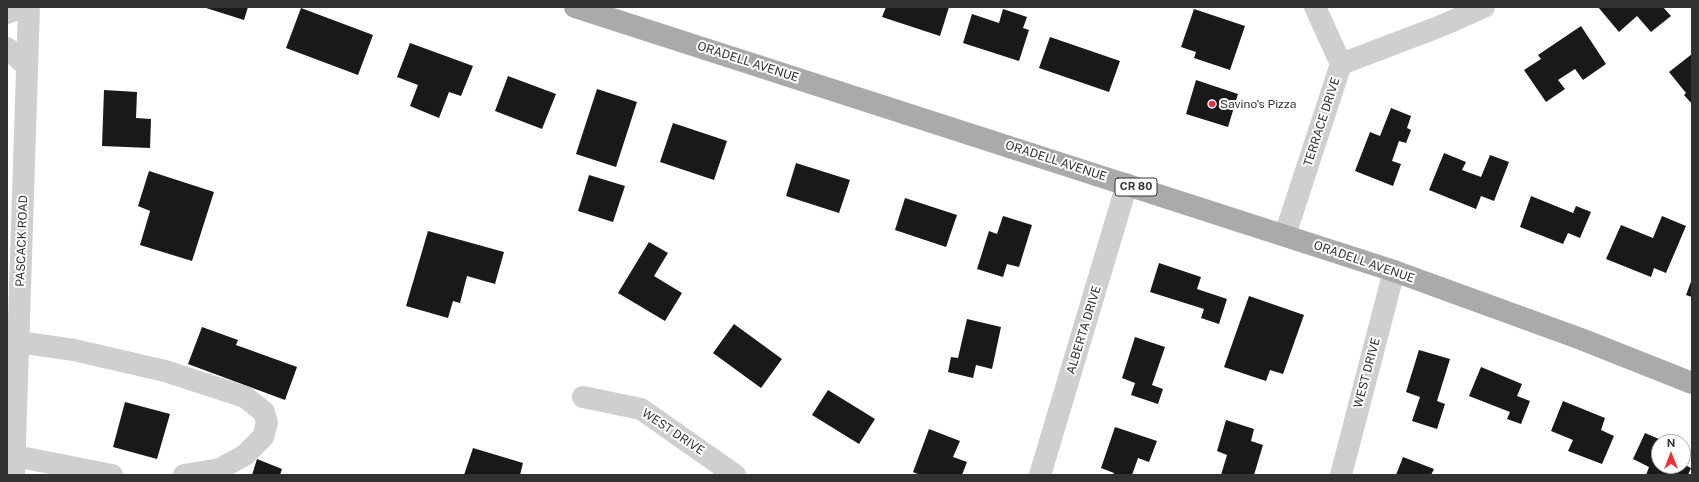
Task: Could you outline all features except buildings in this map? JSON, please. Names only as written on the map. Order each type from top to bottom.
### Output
[{"type":"main road","name":"ORADELL AVENUE","points":[[575,7],[1394,271],[1581,339],[1692,383]]},
{"type":"street","points":[[7,13],[22,7]]},
{"type":"street","name":"PASCACK ROAD","points":[[15,466],[19,342],[15,219],[27,66],[29,7]]},
{"type":"street","points":[[1315,7],[1341,64]]},
{"type":"street","name":"TERRACE DRIVE","points":[[1285,235],[1341,64],[1441,26],[1484,7]]},
{"type":"street","points":[[7,48],[27,66]]},
{"type":"street","name":"ALBERTA DRIVE","points":[[1040,475],[1127,184]]},
{"type":"street","name":"WEST DRIVE","points":[[1341,475],[1394,271]]},
{"type":"street","points":[[19,342],[74,350],[165,371],[245,397],[264,412],[267,423],[263,437],[245,456],[220,469],[184,475]]},
{"type":"street","name":"WEST DRIVE","points":[[583,397],[641,409],[735,475]]},
{"type":"street","points":[[15,466],[112,475]]},
{"type":"place","name":"Savino's Pizza","points":[[1212,104]]}]
